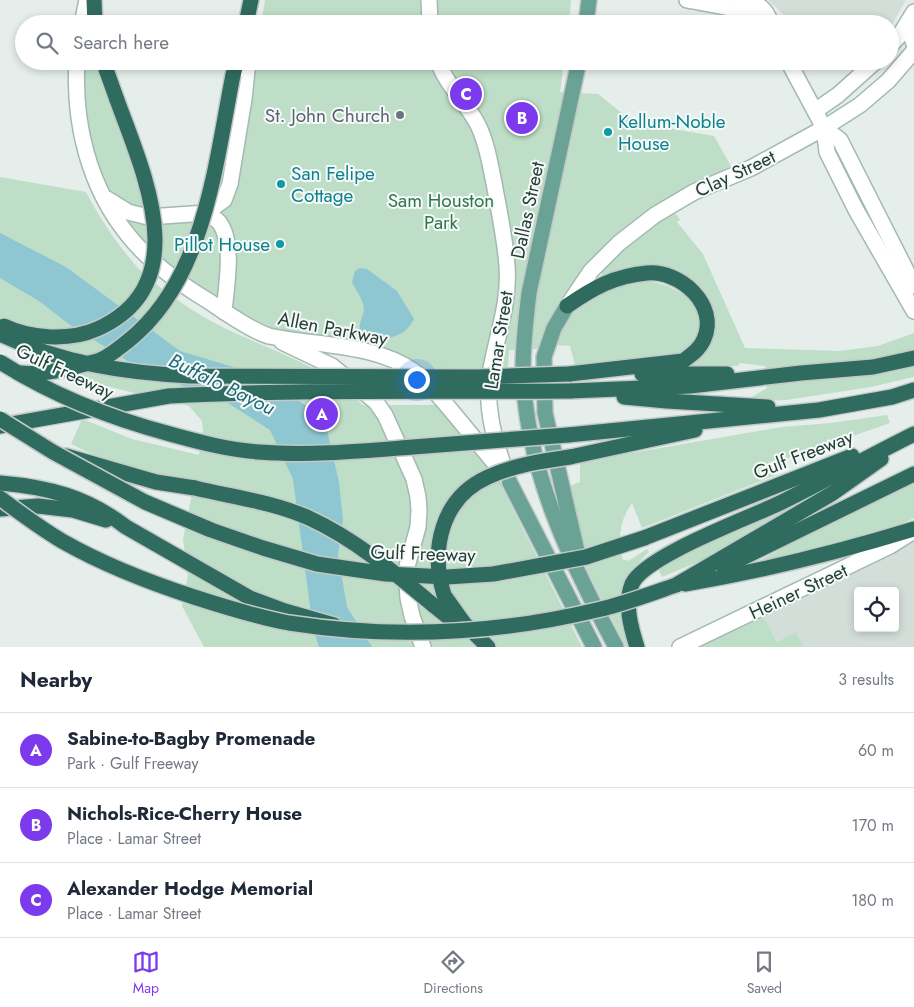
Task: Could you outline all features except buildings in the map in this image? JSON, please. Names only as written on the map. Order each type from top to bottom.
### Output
[{"type":"highway","points":[[94,0],[95,15]]},
{"type":"highway","points":[[249,15],[253,0]]},
{"type":"highway","points":[[0,324],[17,332],[42,336],[66,336],[90,332],[112,322],[128,311],[140,297],[150,276],[156,247],[155,218],[146,178],[106,70]]},
{"type":"highway","points":[[0,369],[20,373],[49,373],[101,360],[143,330],[161,309],[188,260],[200,228],[235,70]]},
{"type":"highway","points":[[567,306],[591,289],[611,281],[649,273],[671,277],[692,289],[702,302],[707,322],[705,339],[696,351],[683,361],[569,374]]},
{"type":"highway","points":[[0,334],[47,353],[107,369],[144,374],[191,376],[467,377],[569,374],[753,376],[874,367],[914,358]]},
{"type":"highway","name":"Gulf Freeway","points":[[0,362],[29,380],[79,404],[138,426],[191,440],[258,452],[356,452],[568,434],[819,410],[892,397],[914,390]]},
{"type":"highway","points":[[0,426],[169,396],[384,390],[443,392],[570,391],[690,386],[753,376]]},
{"type":"highway","points":[[570,391],[667,401],[819,410]]},
{"type":"highway","points":[[488,647],[459,616],[444,595],[439,580],[437,555],[440,536],[447,517],[469,488],[486,478],[515,467],[770,414]]},
{"type":"highway","points":[[0,435],[38,418]]},
{"type":"highway","name":"Gulf Freeway","points":[[0,419],[53,452],[145,502],[211,530],[317,564],[386,574],[448,577],[494,574],[586,557],[644,538],[914,434]]},
{"type":"highway","points":[[676,585],[833,494],[914,434]]},
{"type":"highway","points":[[637,647],[631,628],[628,603],[632,583],[652,563],[781,502],[914,434]]},
{"type":"highway","points":[[53,452],[156,482],[195,488],[279,508],[309,518],[341,535],[387,566],[433,605],[488,647]]},
{"type":"highway","points":[[0,498],[62,541],[147,582],[245,613],[288,622],[350,630],[413,632],[494,628],[598,610],[721,569],[914,474]]},
{"type":"highway","points":[[0,483],[34,486],[68,495],[96,506],[126,527],[250,598],[285,611],[350,630]]},
{"type":"highway","points":[[0,509],[38,506],[73,510],[126,527]]},
{"type":"highway","points":[[676,585],[730,576],[870,543],[914,530]]},
{"type":"main road","points":[[84,15],[87,0]]},
{"type":"main road","points":[[252,15],[253,0]]},
{"type":"main road","points":[[429,0],[430,15]]},
{"type":"main road","points":[[587,15],[589,0]]},
{"type":"main road","points":[[687,0],[751,15]]},
{"type":"main road","points":[[737,0],[761,6],[769,15]]},
{"type":"main road","points":[[899,36],[914,12]]},
{"type":"main road","points":[[914,34],[912,38],[914,44]]},
{"type":"main road","name":"Clay Street","points":[[899,68],[914,51]]},
{"type":"main road","name":"Allen Parkway","points":[[77,70],[80,128],[91,169],[105,198],[128,235],[175,280],[224,312],[267,335],[371,352],[396,361],[415,372],[467,429],[508,481],[594,647]]},
{"type":"main road","points":[[105,198],[128,212],[148,217],[206,212],[224,200],[230,184],[247,70]]},
{"type":"main road","name":"Lamar Street","points":[[443,70],[478,124],[485,142],[504,238],[507,268],[506,294],[490,375],[488,400],[497,449],[508,481]]},
{"type":"main road","name":"Dallas Street","points":[[577,70],[529,293],[523,369],[526,409],[532,444],[543,487],[558,528],[600,615]]},
{"type":"main road","points":[[793,70],[824,128],[827,152],[881,239],[914,286]]},
{"type":"main road","points":[[814,111],[838,95],[866,70]]},
{"type":"main road","name":"Clay Street","points":[[567,306],[591,271],[619,243],[654,215],[694,192],[751,168],[824,128],[860,105],[897,70]]},
{"type":"main road","points":[[206,212],[218,221],[224,231],[227,242],[228,256],[224,312]]},
{"type":"main road","points":[[881,239],[914,311]]},
{"type":"main road","points":[[567,306],[554,328],[544,357],[545,413],[576,549],[600,615],[616,647]]},
{"type":"main road","points":[[267,335],[332,366],[376,402],[385,415],[414,479],[418,497],[420,510],[418,527],[406,570],[408,598],[423,647]]},
{"type":"main road","name":"Heiner Street","points":[[680,647],[890,546],[914,530]]},
{"type":"shaded area","points":[[768,0],[906,0],[897,15],[784,15]]},
{"type":"shaded area","points":[[914,538],[914,647],[780,647],[763,614]]},
{"type":"green space","points":[[265,0],[571,0],[570,15],[262,15]]},
{"type":"green space","name":"Sam Houston Park","points":[[83,70],[97,70],[134,171],[146,212],[193,219],[235,188],[255,70],[563,70],[560,92],[598,94],[623,114],[644,124],[714,136],[731,166],[689,188],[582,271],[560,300],[547,327],[540,349],[509,350],[508,368],[422,368],[269,329],[241,314],[186,278],[160,258],[134,229],[112,196],[89,140],[82,103]]},
{"type":"green space","points":[[0,177],[86,192],[103,222],[137,267],[162,289],[211,321],[325,375],[343,387],[363,405],[440,405],[484,460],[501,485],[582,647],[204,647],[182,606],[188,575],[183,539],[194,484],[153,475],[106,461],[71,444],[82,419],[132,439],[199,455],[203,431],[202,421],[189,406],[60,375],[0,329]]},
{"type":"green space","points":[[673,213],[680,220],[677,222],[703,254],[745,348],[839,351],[878,346],[914,333],[914,377],[871,387],[786,400],[761,401],[748,399],[767,388],[765,366],[740,363],[738,366],[683,368],[700,356],[714,330],[679,277],[603,277],[601,272],[647,230]]},
{"type":"green space","points":[[636,282],[652,282],[668,286],[690,298],[700,314],[699,338],[679,356],[577,367],[570,346],[554,345],[565,323],[583,302],[608,287]]},
{"type":"green space","points":[[887,415],[890,423],[792,457],[770,462],[771,471],[775,471],[776,475],[642,528],[632,503],[622,523],[620,545],[623,560],[628,561],[647,549],[649,552],[634,567],[636,568],[624,587],[621,597],[620,616],[629,647],[626,647],[587,570],[567,487],[580,482],[580,462],[782,427],[831,423]]},
{"type":"green space","points":[[914,477],[914,518],[878,535],[752,565]]},
{"type":"green space","points":[[811,493],[813,497],[699,563],[662,577],[658,568],[663,565]]},
{"type":"green space","points":[[763,614],[777,642],[796,632],[803,646],[697,647]]},
{"type":"water","name":"Buffalo Bayou","points":[[0,233],[66,267],[180,351],[260,375],[305,405],[327,430],[339,482],[343,520],[338,555],[347,607],[372,647],[319,647],[313,628],[293,479],[270,430],[228,403],[142,370],[70,325],[39,301],[0,278]]},
{"type":"water","points":[[360,268],[367,269],[397,291],[414,319],[401,334],[369,341],[363,336],[360,331],[360,322],[364,309],[363,304],[352,282],[355,271]]},
{"type":"place","name":"Alexander Hodge Memorial","points":[[466,94]]},
{"type":"place","name":"St. John Church","points":[[400,115]]},
{"type":"place","name":"Nichols-Rice-Cherry House","points":[[522,118]]},
{"type":"place","name":"Kellum-Noble House","points":[[608,132]]},
{"type":"place","name":"San Felipe Cottage","points":[[281,184]]},
{"type":"place","name":"Pillot House","points":[[280,244]]},
{"type":"place","name":"Sabine-to-Bagby Promenade","points":[[322,414]]}]
